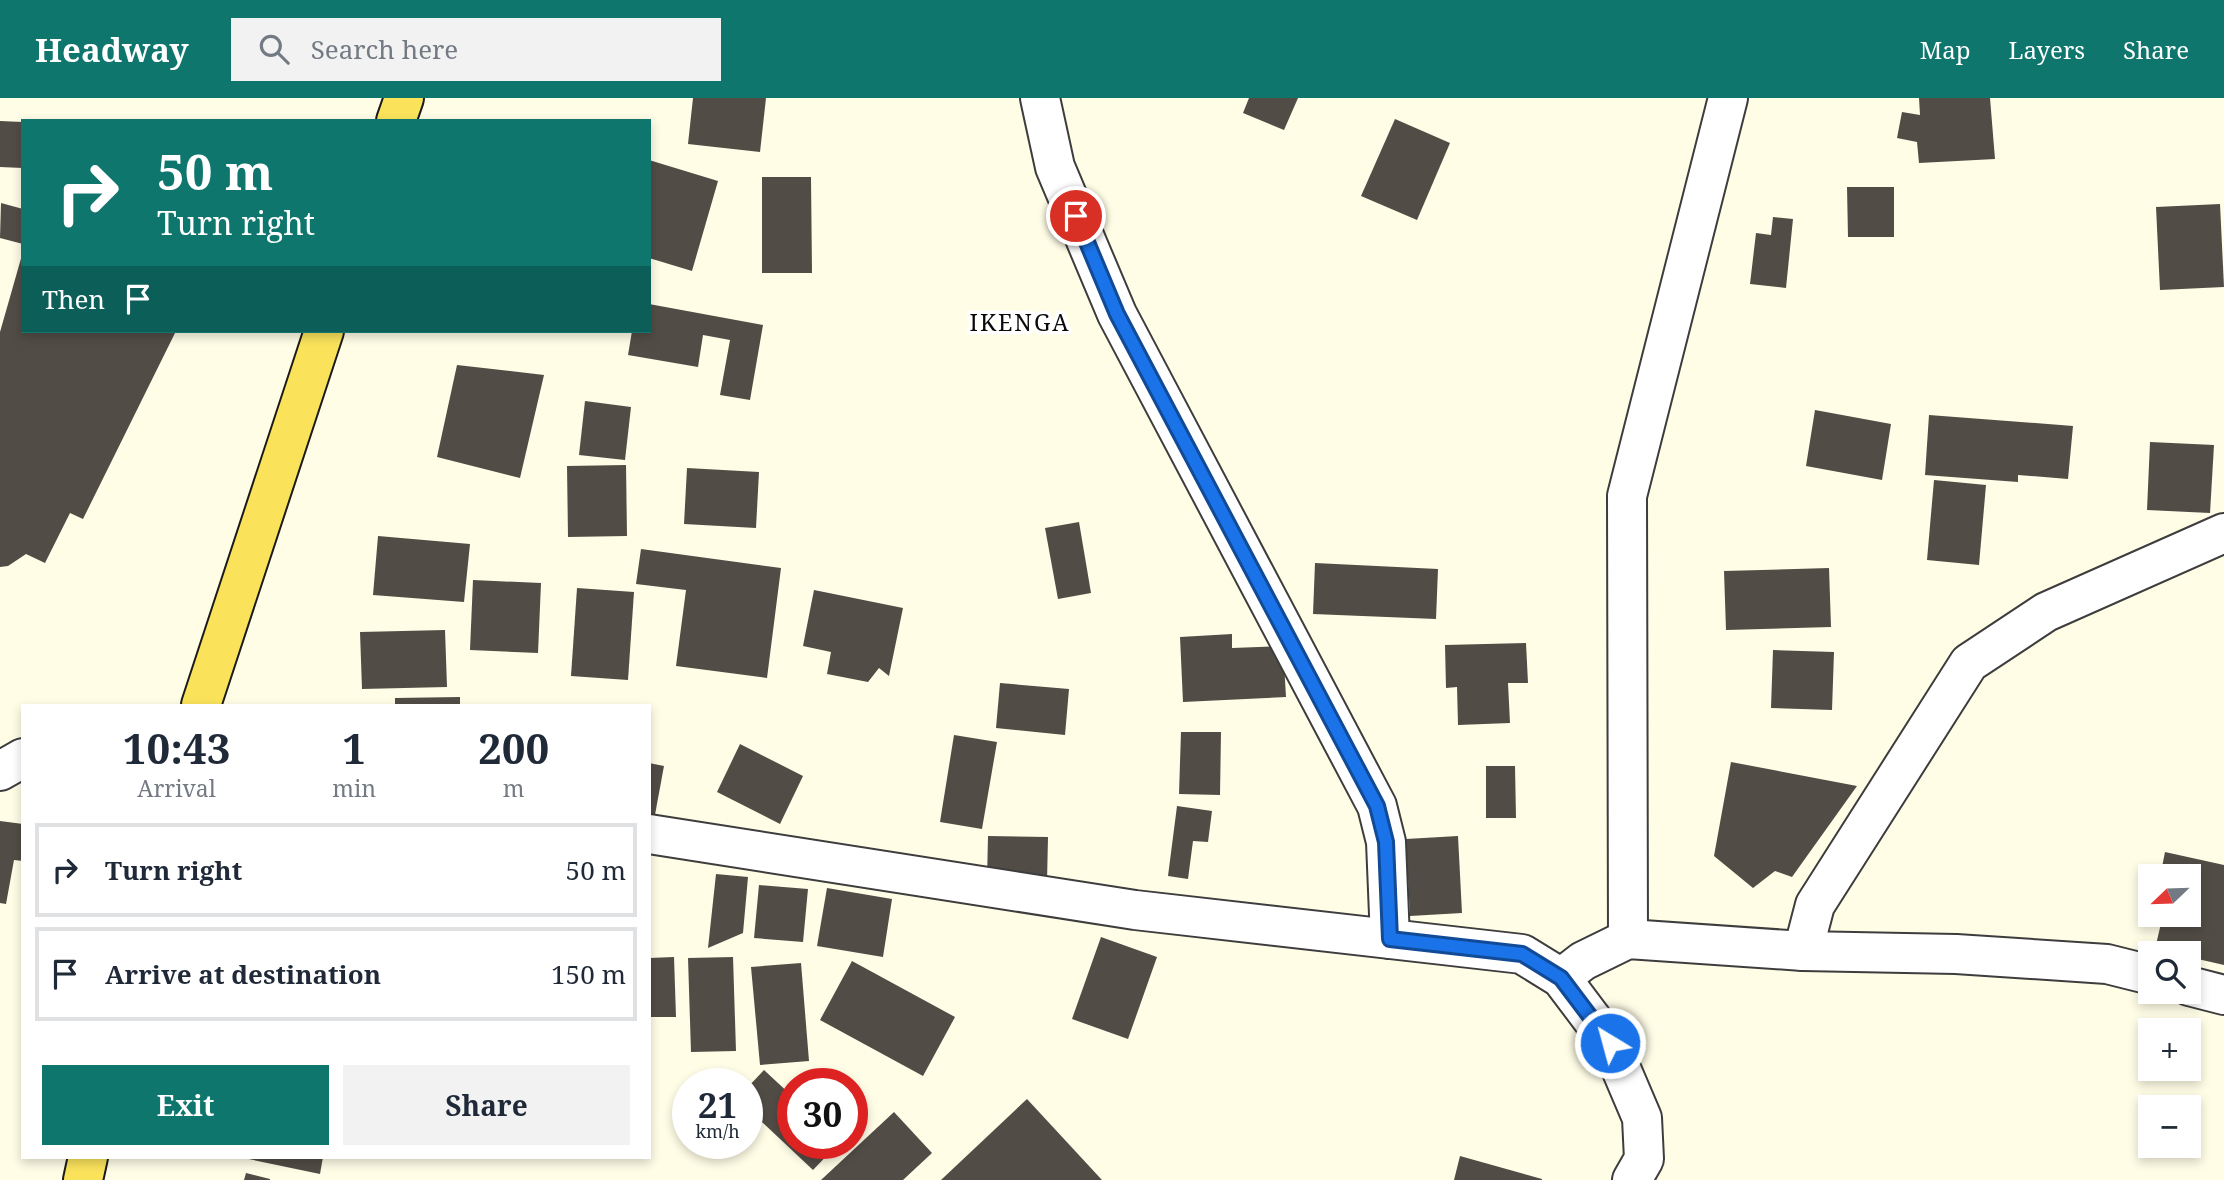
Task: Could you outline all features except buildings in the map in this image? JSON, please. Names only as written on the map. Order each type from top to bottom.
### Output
[{"type":"main road","points":[[397,119],[404,98]]},
{"type":"main road","points":[[201,704],[323,333]]},
{"type":"main road","points":[[83,1180],[88,1159]]},
{"type":"street","points":[[1040,98],[1055,167],[1117,314],[1377,806],[1386,842],[1390,939]]},
{"type":"street","points":[[1628,939],[1627,496],[1728,98]]},
{"type":"street","points":[[1802,951],[1815,905],[1969,663],[2046,612],[2224,533]]},
{"type":"street","points":[[0,743],[21,750]]},
{"type":"street","points":[[0,771],[21,759]]},
{"type":"street","points":[[651,834],[1135,909],[1522,954],[1561,978],[1610,1043],[1642,1118],[1647,1173]]},
{"type":"street","points":[[1561,978],[1583,961],[1628,939],[1802,951],[1956,954],[2107,964],[2138,972]]},
{"type":"street","points":[[2201,989],[2224,995]]},
{"type":"district","name":"IKENGA","points":[[1020,323]]},
{"type":"route","points":[[1076,216],[1117,314],[1377,806],[1386,842],[1390,939],[1522,954],[1561,978],[1610,1043]]}]
